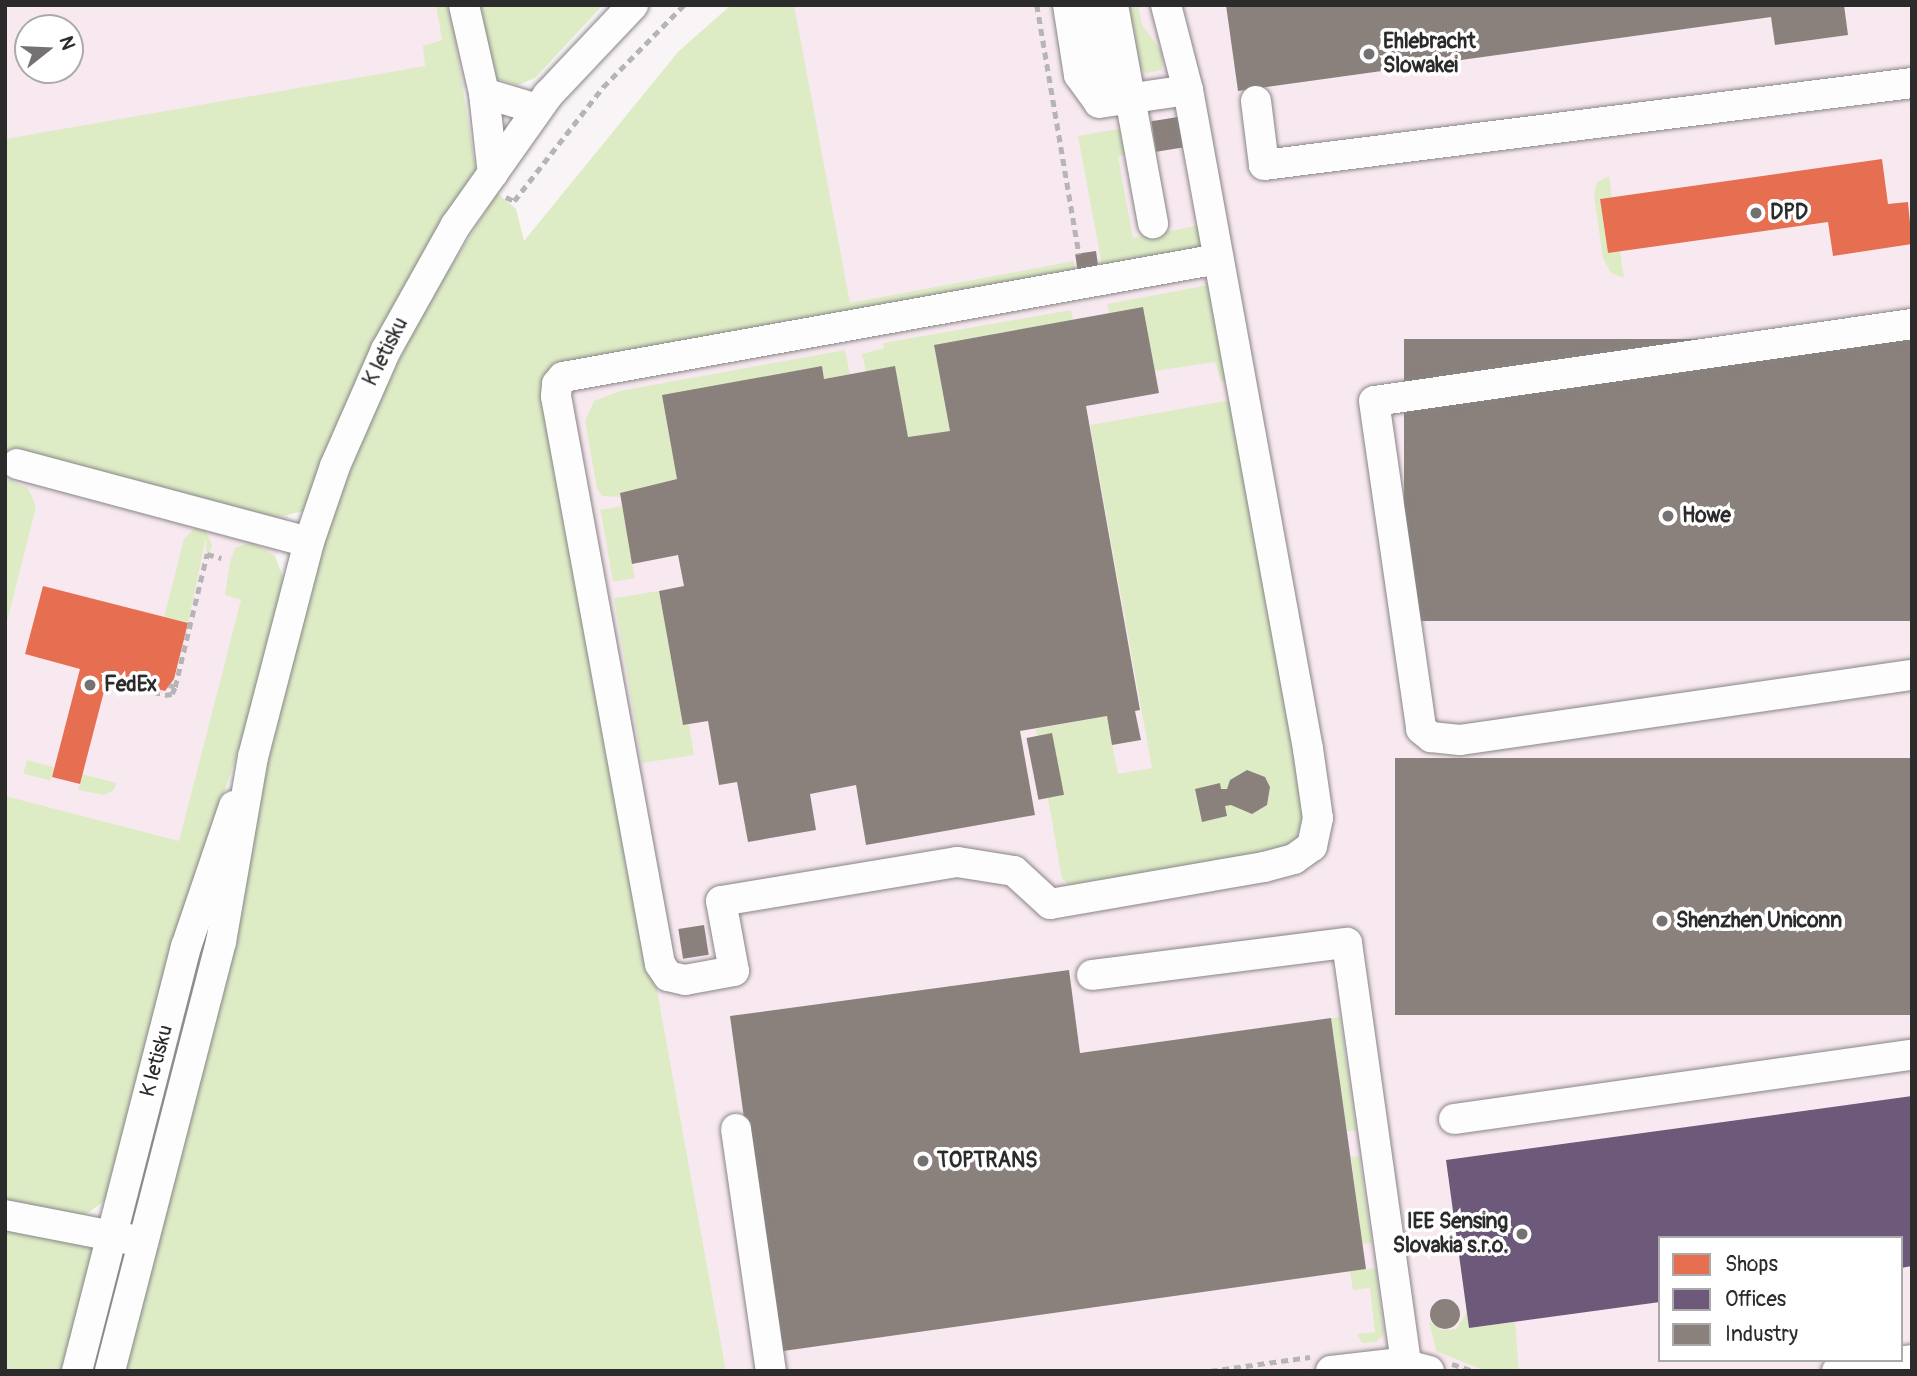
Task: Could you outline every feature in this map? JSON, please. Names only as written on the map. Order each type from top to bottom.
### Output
[{"type":"street","points":[[464,5],[484,93],[493,174]]},
{"type":"street","name":"K letisku","points":[[110,1371],[221,942],[253,757],[309,542],[340,454],[386,350],[456,225],[537,109],[634,5]]},
{"type":"street","points":[[1068,5],[1079,75],[1086,91],[1099,103],[1188,90]]},
{"type":"street","points":[[1089,5],[1103,83],[1125,100]]},
{"type":"street","points":[[1113,5],[1125,100],[1153,223]]},
{"type":"street","points":[[1166,5],[1188,90],[1308,749],[1318,818],[1312,846],[1294,859],[1265,867],[1050,904],[1014,871],[957,863],[721,901],[734,971],[685,980],[668,976],[660,964],[557,384],[563,377],[1218,259]]},
{"type":"street","points":[[1256,101],[1264,165],[1912,83]]},
{"type":"street","points":[[484,93],[537,109]]},
{"type":"street","points":[[1912,324],[1374,401],[1421,729],[1431,737],[1460,740],[1912,675]]},
{"type":"street","points":[[17,464],[309,542]]},
{"type":"street","name":"K letisku","points":[[76,1371],[186,947],[253,757]]},
{"type":"street","points":[[1091,975],[1347,943],[1418,1367],[1331,1371]]},
{"type":"street","points":[[1454,1119],[1912,1055]]},
{"type":"street","points":[[736,1129],[771,1371]]},
{"type":"street","points":[[5,1215],[144,1242]]},
{"type":"street","points":[[1838,1371],[1899,1362]]},
{"type":"path","points":[[514,201],[603,88],[684,5]]},
{"type":"path","points":[[1037,5],[1079,254]]},
{"type":"path","points":[[107,679],[165,695],[172,694],[207,554],[221,558]]},
{"type":"shaded area","points":[[5,5],[475,5],[494,78],[463,88],[426,74],[268,105],[155,132],[5,180]]},
{"type":"shaded area","points":[[731,5],[1912,5],[1912,1371],[726,1371],[546,375],[678,52]]},
{"type":"shaded area","points":[[14,441],[293,499],[188,849],[5,802],[5,630],[36,507],[23,484],[5,478]]},
{"type":"green space","points":[[436,5],[447,7],[453,26],[476,171],[304,511],[273,518],[12,450],[5,476],[5,139],[425,66],[423,46],[442,40]]},
{"type":"green space","points":[[475,5],[603,5],[535,78],[518,85],[494,78]]},
{"type":"green space","points":[[731,5],[794,5],[850,303],[1074,261],[1076,280],[546,375],[726,1371],[120,1371],[320,550],[371,417],[427,305],[497,193],[516,209],[524,241],[678,52]]},
{"type":"green space","points":[[1127,5],[1138,5],[1142,25],[1162,52],[1162,70],[1146,73],[1140,68]]},
{"type":"green space","points":[[1130,127],[1134,153],[1118,156],[1133,238],[1206,224],[1212,252],[1104,276],[1078,136]]},
{"type":"green space","points":[[1609,176],[1612,197],[1600,199],[1608,252],[1620,251],[1624,278],[1611,273],[1603,259],[1594,195],[1597,182]]},
{"type":"green space","points":[[1219,283],[1227,381],[1221,381],[1215,362],[1155,371],[1143,307],[1109,313],[1107,304]]},
{"type":"green space","points":[[1071,310],[1073,320],[934,345],[950,431],[908,437],[895,367],[866,372],[862,354],[884,348],[883,343]]},
{"type":"green space","points":[[845,350],[850,374],[824,379],[822,366],[677,479],[620,493],[620,497],[602,496],[597,489],[585,421],[594,401],[620,391]]},
{"type":"green space","points":[[1231,400],[1312,801],[1299,847],[1073,887],[1062,879],[1036,729],[1107,716],[1118,774],[1152,768],[1090,425]]},
{"type":"green space","points":[[5,478],[28,488],[36,507],[5,630]]},
{"type":"green space","points":[[622,506],[635,578],[613,582],[600,510]]},
{"type":"green space","points":[[195,528],[206,531],[212,545],[210,552],[206,551],[206,537],[188,623],[164,617],[184,539]]},
{"type":"green space","points":[[252,542],[275,556],[285,582],[251,713],[215,819],[106,1200],[86,1214],[69,1216],[5,1203],[5,796],[179,841],[241,600],[225,595],[230,562],[235,548]]},
{"type":"green space","points":[[659,591],[683,725],[689,724],[694,755],[642,763],[614,598]]},
{"type":"green space","points":[[27,760],[54,767],[50,781],[23,774]]},
{"type":"green space","points":[[82,774],[116,783],[114,790],[104,795],[78,790]]},
{"type":"green space","points":[[214,888],[221,890],[136,1220],[130,1221]]},
{"type":"green space","points":[[1340,1017],[1356,1130],[1347,1131],[1331,1018]]},
{"type":"green space","points":[[1359,1156],[1372,1243],[1362,1244],[1351,1157]]},
{"type":"green space","points":[[5,1223],[96,1246],[64,1371],[5,1371]]},
{"type":"green space","points":[[118,1255],[125,1266],[101,1371],[88,1371]]},
{"type":"green space","points":[[1376,1268],[1384,1334],[1376,1342],[1362,1343],[1357,1334],[1375,1332],[1370,1288],[1353,1290],[1350,1271]]},
{"type":"green space","points":[[1467,1312],[1469,1328],[1515,1322],[1519,1371],[1486,1371],[1436,1351],[1429,1321],[1441,1330],[1456,1329]]},
{"type":"building: Shops","name":"DPD","points":[[1882,159],[1888,204],[1908,202],[1912,244],[1833,256],[1828,222],[1608,253],[1600,199]]},
{"type":"building: Shops","name":"FedEx","points":[[43,586],[188,623],[174,679],[165,691],[108,676],[80,784],[52,777],[80,669],[25,654]]},
{"type":"building: Offices","points":[[1912,1096],[1912,1266],[1903,1268],[1903,1236],[1658,1236],[1658,1302],[1469,1328],[1446,1160]]},
{"type":"building: Industry","name":"Ehlebracht Slowakei","points":[[1226,5],[1844,5],[1848,35],[1775,45],[1771,17],[1238,91]]},
{"type":"building: Industry","points":[[1178,117],[1183,148],[1156,152],[1151,121]]},
{"type":"building: Industry","points":[[1096,251],[1099,273],[1078,276],[1075,254]]},
{"type":"building: Industry","points":[[1143,307],[1159,393],[1086,406],[1140,710],[1135,711],[1141,740],[1112,745],[1107,716],[1020,731],[1035,815],[866,845],[856,785],[810,794],[816,830],[748,842],[737,782],[719,785],[708,721],[683,725],[659,591],[684,586],[678,555],[632,564],[620,493],[677,479],[662,395],[822,366],[824,379],[895,366],[908,437],[950,431],[934,345]]},
{"type":"building: Industry","name":"Howe","points":[[1404,339],[1912,339],[1912,621],[1404,621]]},
{"type":"building: Industry","points":[[1052,733],[1064,795],[1038,800],[1026,738]]},
{"type":"building: Industry","name":"Shenzhen Uniconn","points":[[1395,758],[1912,758],[1912,1015],[1395,1015]]},
{"type":"building: Industry","points":[[1247,770],[1265,777],[1270,787],[1267,805],[1252,814],[1231,805],[1225,806],[1227,816],[1202,822],[1195,789],[1220,783],[1221,789],[1227,789],[1230,780]]},
{"type":"building: Industry","points":[[704,925],[709,955],[683,959],[678,929]]},
{"type":"building: Industry","points":[[1069,970],[1080,1053],[1331,1018],[1366,1269],[776,1352],[730,1016]]},
{"type":"building: Industry","points":[[1445,1299],[1456,1303],[1460,1314],[1456,1325],[1445,1329],[1434,1325],[1430,1314],[1434,1303]]},
{"type":"place","name":"Ehlebracht Slowakei","points":[[1369,54]]},
{"type":"place","name":"DPD","points":[[1756,213]]},
{"type":"place","name":"Howe","points":[[1668,516]]},
{"type":"place","name":"FedEx","points":[[90,685]]},
{"type":"place","name":"Shenzhen Uniconn","points":[[1662,921]]},
{"type":"place","name":"TOPTRANS","points":[[923,1161]]},
{"type":"place","name":"IEE Sensing Slovakia s.r.o.","points":[[1522,1234]]}]
